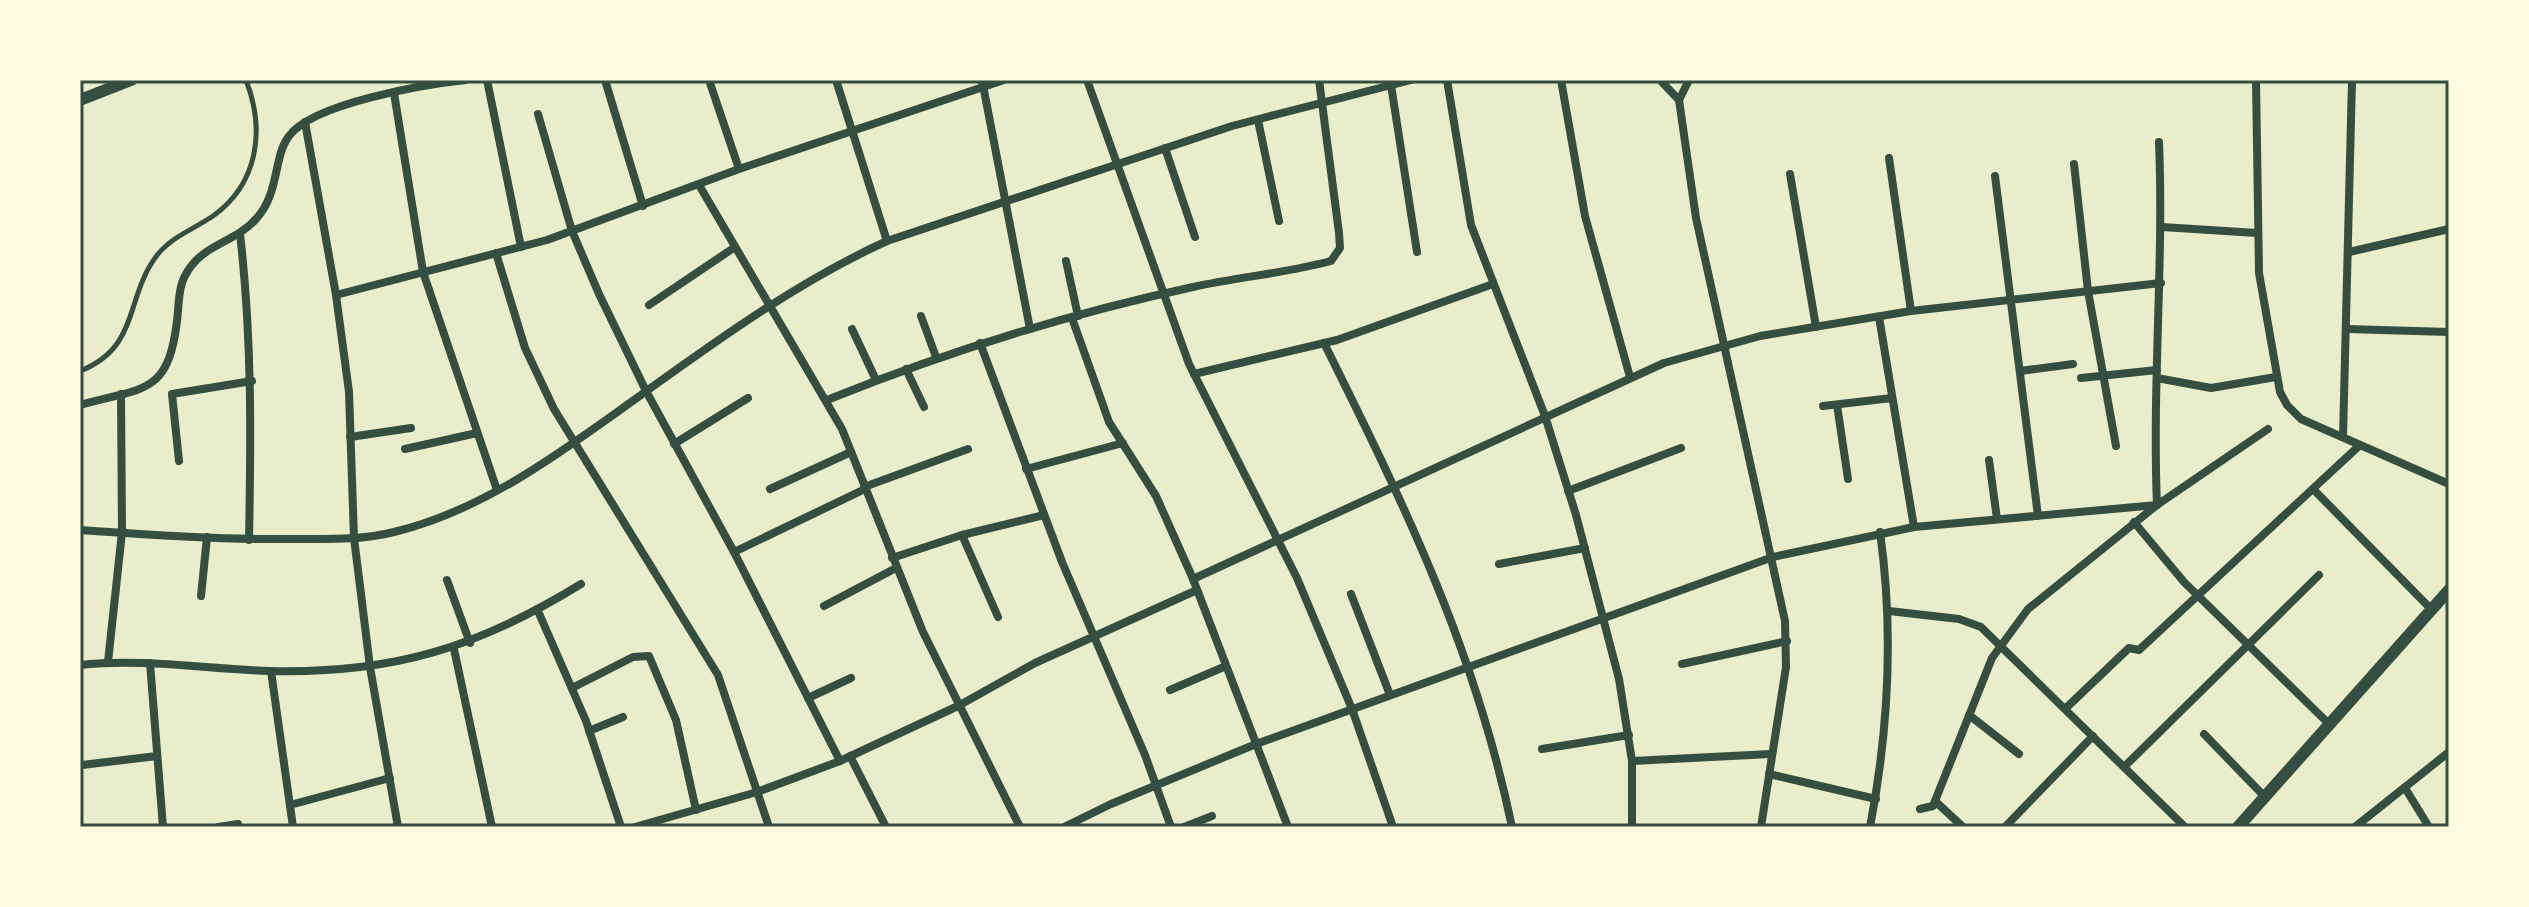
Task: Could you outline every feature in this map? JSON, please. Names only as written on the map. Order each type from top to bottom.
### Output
[{"type":"street","points":[[80,100],[131,80]]},
{"type":"street","points":[[80,405],[139,391],[155,382],[167,369],[173,352],[183,278],[202,253],[240,234],[257,219],[269,200],[288,136],[305,122],[337,108],[394,93],[466,80]]},
{"type":"street","points":[[487,80],[521,247]]},
{"type":"street","points":[[605,80],[643,206]]},
{"type":"street","points":[[709,80],[739,169]]},
{"type":"street","points":[[836,80],[887,241]]},
{"type":"street","points":[[336,295],[572,231],[983,83],[1004,80]]},
{"type":"street","points":[[1087,80],[1162,295],[1194,374],[1278,540],[1352,709],[1393,827]]},
{"type":"street","points":[[827,400],[936,357],[1030,329],[1162,295],[1331,261],[1340,248],[1319,80]]},
{"type":"street","points":[[80,530],[249,540],[354,538],[428,523],[497,490],[573,443],[771,306],[839,263],[887,241],[1165,148],[1411,80]]},
{"type":"street","points":[[1447,80],[1471,225],[1545,416],[1604,617],[1629,735],[1632,827]]},
{"type":"street","points":[[1561,80],[1585,216],[1630,377]]},
{"type":"street","points":[[1660,80],[1679,100]]},
{"type":"street","points":[[1689,80],[1679,100],[1691,192],[1773,557],[1787,641],[1761,827]]},
{"type":"street","points":[[2256,80],[2259,273],[2276,377],[2287,405],[2301,419],[2449,484]]},
{"type":"street","points":[[2343,437],[2352,80]]},
{"type":"street","points":[[983,83],[1030,329]]},
{"type":"street","points":[[1391,85],[1417,252]]},
{"type":"street","points":[[394,93],[423,272],[497,490]]},
{"type":"street","points":[[538,114],[572,231],[646,391],[734,552],[840,761]]},
{"type":"street","points":[[1258,120],[1279,221]]},
{"type":"street","points":[[305,122],[336,295],[350,437],[354,538],[370,667],[398,827]]},
{"type":"street","points":[[2157,505],[2162,227],[2159,142]]},
{"type":"street","points":[[1165,148],[1195,237]]},
{"type":"street","points":[[1889,158],[1911,311]]},
{"type":"street","points":[[2074,164],[2088,291],[2116,446]]},
{"type":"street","points":[[1790,174],[1816,327]]},
{"type":"street","points":[[1995,176],[2038,516]]},
{"type":"street","points":[[699,185],[827,400],[851,452],[896,568],[958,706],[1020,827]]},
{"type":"street","points":[[2162,227],[2257,233]]},
{"type":"street","points":[[2349,252],[2449,229]]},
{"type":"street","points":[[240,234],[250,321],[252,381],[249,540]]},
{"type":"street","points":[[649,305],[735,247]]},
{"type":"street","points":[[496,253],[525,348],[573,443],[704,648],[729,705],[769,827]]},
{"type":"street","points":[[1066,261],[1075,317],[1100,403],[1156,496],[1193,579],[1288,827]]},
{"type":"street","points":[[1193,579],[1664,363],[1725,346],[1911,311],[2161,283]]},
{"type":"street","points":[[1194,374],[1324,343],[1493,284]]},
{"type":"street","points":[[921,316],[936,357]]},
{"type":"street","points":[[1879,317],[1914,527]]},
{"type":"street","points":[[852,329],[876,380]]},
{"type":"street","points":[[2347,329],[2449,332]]},
{"type":"street","points":[[980,343],[1044,515],[1157,784],[1171,827]]},
{"type":"street","points":[[1324,343],[1439,584],[1496,755],[1512,827]]},
{"type":"street","points":[[2020,371],[2073,364]]},
{"type":"street","points":[[906,369],[924,407]]},
{"type":"street","points":[[2081,378],[2157,374],[2211,388],[2276,377]]},
{"type":"street","points":[[179,461],[172,394],[252,381]]},
{"type":"street","points":[[108,662],[122,532],[121,394]]},
{"type":"street","points":[[674,444],[748,398]]},
{"type":"street","points":[[1823,406],[1892,398]]},
{"type":"street","points":[[1837,405],[1848,479]]},
{"type":"street","points":[[350,437],[411,428]]},
{"type":"street","points":[[1920,809],[1927,809],[1935,801],[2001,642],[2050,588],[2157,505],[2268,429]]},
{"type":"street","points":[[405,449],[477,433]]},
{"type":"street","points":[[1026,469],[1123,443]]},
{"type":"street","points":[[2066,708],[2129,648],[2139,650],[2360,445]]},
{"type":"street","points":[[1568,491],[1681,448]]},
{"type":"street","points":[[734,552],[865,488],[968,449]]},
{"type":"street","points":[[770,489],[851,452]]},
{"type":"street","points":[[1989,460],[1997,519]]},
{"type":"street","points":[[2313,489],[2431,609]]},
{"type":"street","points":[[1064,827],[1157,784],[1256,744],[1773,557],[1914,527],[2157,505]]},
{"type":"street","points":[[892,558],[962,535],[1044,515]]},
{"type":"street","points":[[2134,522],[2198,597],[2328,723]]},
{"type":"street","points":[[1870,827],[1888,694],[1889,611],[1880,532]]},
{"type":"street","points":[[962,535],[998,617]]},
{"type":"street","points":[[201,596],[207,537]]},
{"type":"street","points":[[1499,564],[1585,548]]},
{"type":"street","points":[[824,606],[896,568]]},
{"type":"street","points":[[2124,767],[2319,575]]},
{"type":"street","points":[[447,580],[470,643]]},
{"type":"street","points":[[80,665],[150,663],[271,671],[370,667],[470,643],[538,611],[581,584]]},
{"type":"street","points":[[635,827],[757,792],[840,761],[958,706],[1095,636],[1197,590]]},
{"type":"street","points":[[2238,827],[2449,590]]},
{"type":"street","points":[[1351,594],[1390,695]]},
{"type":"street","points":[[538,611],[589,731],[621,827]]},
{"type":"street","points":[[1889,611],[1959,619],[1981,627],[2001,642],[2185,827]]},
{"type":"street","points":[[1682,664],[1787,641]]},
{"type":"street","points":[[454,649],[492,827]]},
{"type":"street","points":[[572,688],[633,657],[649,656],[676,720],[696,810]]},
{"type":"street","points":[[150,663],[163,827]]},
{"type":"street","points":[[1170,690],[1226,666]]},
{"type":"street","points":[[271,671],[293,827]]},
{"type":"street","points":[[808,698],[851,678]]},
{"type":"street","points":[[1969,715],[2019,754]]},
{"type":"street","points":[[589,731],[623,717]]},
{"type":"street","points":[[2204,734],[2264,796]]},
{"type":"street","points":[[1542,749],[1629,735]]},
{"type":"street","points":[[2005,827],[2093,736]]},
{"type":"street","points":[[2355,827],[2449,752]]},
{"type":"street","points":[[1632,761],[1771,754]]},
{"type":"street","points":[[82,765],[157,756]]},
{"type":"street","points":[[850,756],[886,827]]},
{"type":"street","points":[[1769,774],[1876,799]]},
{"type":"street","points":[[290,805],[390,778]]},
{"type":"street","points":[[2405,788],[2429,827]]},
{"type":"street","points":[[1935,801],[1963,827]]},
{"type":"street","points":[[1184,827],[1212,816]]},
{"type":"street","points":[[218,827],[238,824]]},
{"type":"lane","points":[[80,371],[101,361],[120,342],[144,280],[158,254],[180,234],[212,217],[242,185],[252,165],[257,133],[254,100],[246,80]]}]
